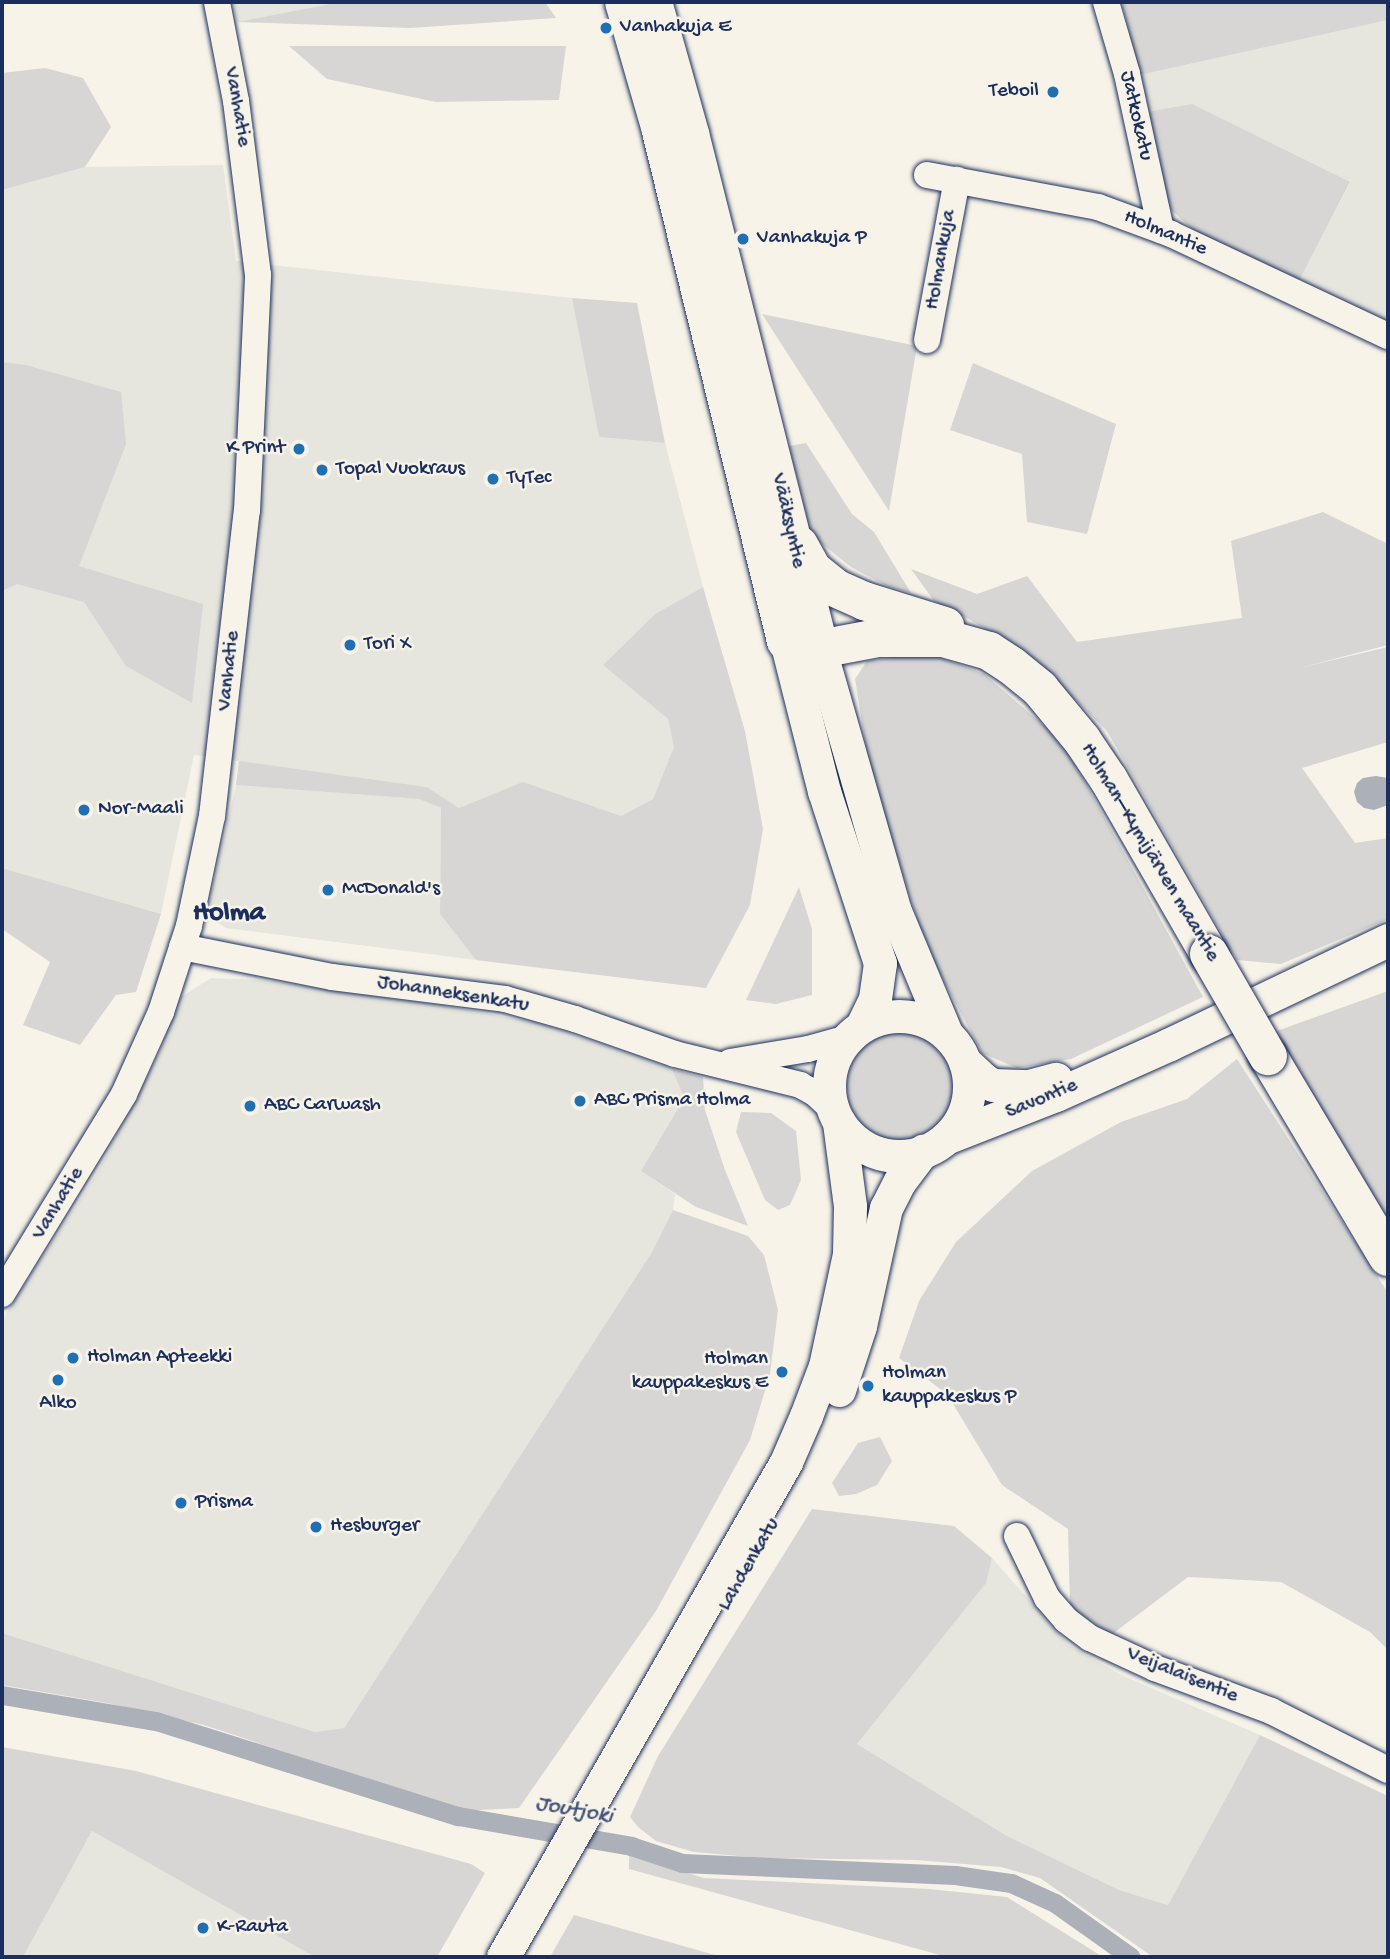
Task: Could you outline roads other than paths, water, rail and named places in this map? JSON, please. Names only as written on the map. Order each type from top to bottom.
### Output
[{"type":"highway","name":"Vääksyntie","points":[[624,2],[803,645]]},
{"type":"highway","name":"Vääksyntie","points":[[653,2],[785,509],[803,645]]},
{"type":"highway","points":[[785,509],[806,560],[824,581],[864,601],[946,626],[989,651]]},
{"type":"highway","name":"Holman–Kymijärven maantie","points":[[803,645],[924,636],[965,643],[989,651],[1040,689],[1082,740],[1388,1257]]},
{"type":"main road","name":"Vääksyntie","points":[[803,645],[824,791],[880,963],[875,999],[855,1032]]},
{"type":"main road","name":"Vääksyntie","points":[[803,645],[895,911],[946,1034]]},
{"type":"main road","name":"Savontie","points":[[935,1145],[1056,1095],[1388,940]]},
{"type":"main road","name":"Savontie","points":[[1257,1003],[1388,954]]},
{"type":"main road","points":[[904,1016],[927,1022],[946,1034],[965,1062],[968,1098],[957,1126],[935,1145],[894,1156],[863,1146],[836,1116],[830,1074],[840,1049],[855,1032],[887,1017],[904,1016]]},
{"type":"main road","name":"Savontie","points":[[965,1062],[984,1080],[1010,1087],[1029,1086],[1137,1058]]},
{"type":"main road","name":"Lahdenkatu","points":[[503,1957],[549,1894],[786,1462],[811,1404],[828,1354],[849,1254],[850,1206],[836,1116]]},
{"type":"main road","name":"Lahdenkatu","points":[[598,1806],[810,1459],[838,1393],[860,1326],[886,1208],[900,1181],[935,1145]]},
{"type":"main road","name":"Lahdenkatu","points":[[524,1957],[549,1894]]},
{"type":"street","name":"Vanhatie","points":[[2,1294],[124,1094],[161,1012],[203,868],[223,739],[247,511],[258,275],[255,230],[218,2]]},
{"type":"street","name":"Jatkokatu","points":[[1106,2],[1127,74],[1161,230]]},
{"type":"street","name":"Holmantie","points":[[927,175],[1098,207],[1161,230],[1388,336]]},
{"type":"street","name":"Holmankuja","points":[[927,340],[957,180]]},
{"type":"street","name":"Johanneksenkatu","points":[[182,947],[332,978],[505,999],[575,1019],[675,1054],[800,1085],[816,1094],[836,1116]]},
{"type":"street","name":"Johanneksenkatu","points":[[719,1064],[808,1049],[855,1032]]},
{"type":"street","name":"Veijalaisentie","points":[[1017,1536],[1047,1598],[1066,1620],[1090,1638],[1155,1668],[1271,1712],[1388,1770]]},
{"type":"waterway","name":"Joutjoki","points":[[2,1695],[156,1721],[458,1816],[631,1846],[682,1863],[955,1875],[1011,1883],[1055,1903],[1131,1957]]},
{"type":"place","name":"Vanhakuja E","points":[[606,28]]},
{"type":"place","name":"Teboil","points":[[1053,92]]},
{"type":"place","name":"Vanhakuja P","points":[[743,239]]},
{"type":"place","name":"K Print","points":[[299,449]]},
{"type":"place","name":"Topal Vuokraus","points":[[322,470]]},
{"type":"place","name":"TyTec","points":[[493,479]]},
{"type":"place","name":"Tori X","points":[[350,645]]},
{"type":"place","name":"Nor-Maali","points":[[84,810]]},
{"type":"place","name":"McDonald's","points":[[328,890]]},
{"type":"place","name":"ABC Prisma Holma","points":[[580,1101]]},
{"type":"place","name":"ABC Carwash","points":[[250,1106]]},
{"type":"place","name":"Holman Apteekki","points":[[73,1358]]},
{"type":"place","name":"Holman kauppakeskus E","points":[[782,1372]]},
{"type":"place","name":"Alko","points":[[58,1380]]},
{"type":"place","name":"Holman kauppakeskus P","points":[[868,1386]]},
{"type":"place","name":"Prisma","points":[[181,1503]]},
{"type":"place","name":"Hesburger","points":[[316,1527]]},
{"type":"place","name":"K-Rauta","points":[[203,1928]]},
{"type":"district","name":"Holma","points":[[229,914]]}]
